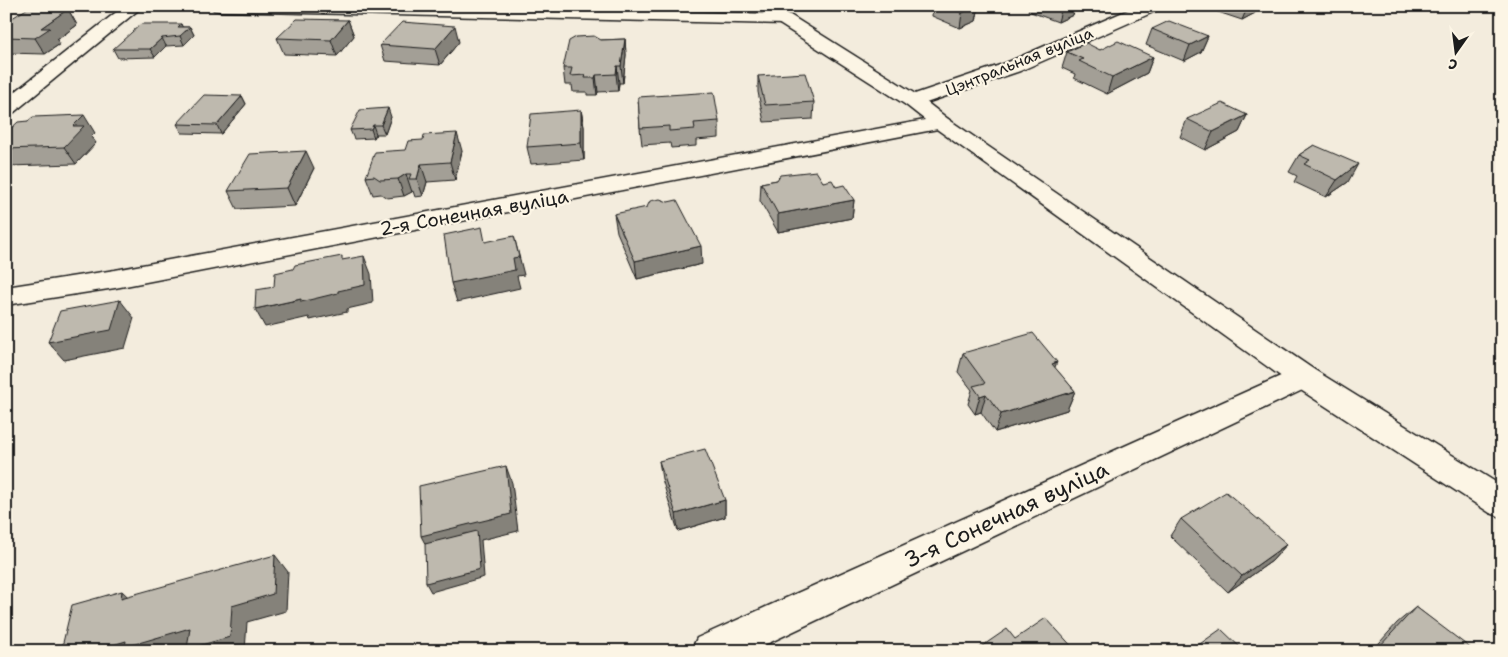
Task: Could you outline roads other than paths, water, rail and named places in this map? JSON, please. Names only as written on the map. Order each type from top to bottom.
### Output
[{"type":"street","points":[[6,110],[135,6]]},
{"type":"street","points":[[220,6],[775,13],[914,102],[941,123],[1303,377],[1502,504]]},
{"type":"street","name":"Цэнтральная вуліца","points":[[914,102],[1013,67],[1152,6]]},
{"type":"street","name":"2-я Сонечная вуліца","points":[[6,296],[124,277],[616,185],[796,148],[941,123]]},
{"type":"street","name":"3-я Сонечная вуліца","points":[[710,651],[1303,377]]}]
